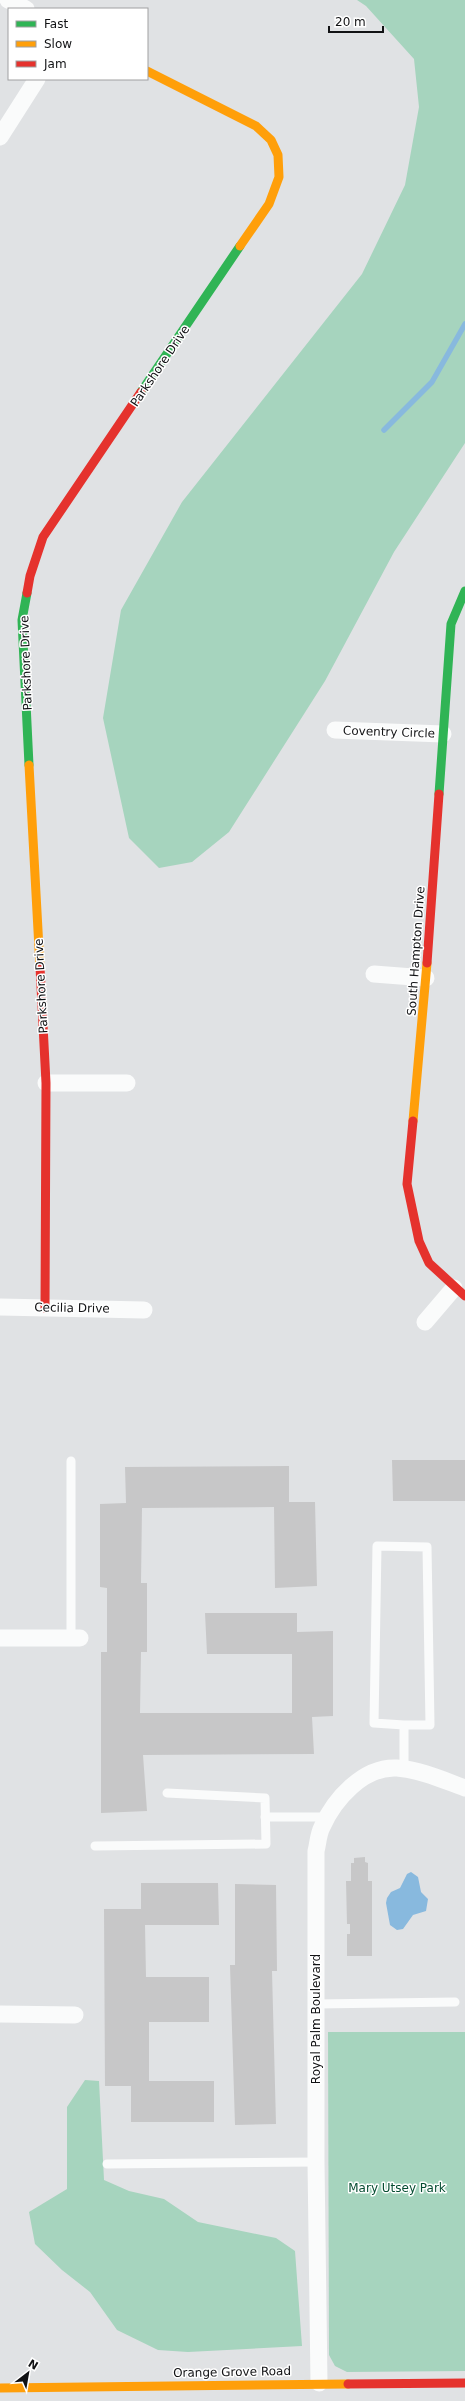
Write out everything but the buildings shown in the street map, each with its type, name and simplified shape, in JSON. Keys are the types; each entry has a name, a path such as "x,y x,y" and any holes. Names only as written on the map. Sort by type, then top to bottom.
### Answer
{"street":[{"path":"8,0 24,8"},
{"name":"Parkshore Drive","path":"45,1308 46,1083 22,620 30,576 43,537 269,204 279,178 278,155 271,140 256,126 148,71"},
{"path":"0,137 36,80"},
{"name":"South Hampton Drive","path":"460,1292 429,1263 419,1241 407,1184 426,978 451,624 465,592"},
{"name":"Coventry Circle","path":"335,730 443,734"},
{"path":"374,974 426,978"},
{"path":"46,1083 127,1083"},
{"path":"425,1322 460,1292"},
{"name":"Cecilia Drive","path":"0,1308 144,1310"},
{"path":"0,1638 76,1638"},
{"name":"Royal Palm Boulevard","path":"319,2383 316,2162 316,1851 321,1829 334,1805 358,1782 376,1771 395,1768 415,1770 465,1788"},
{"path":"0,2014 75,2015"},
{"name":"Orange Grove Road","path":"0,2388 319,2383 465,2383"}],"lane":[{"path":"71,1461 76,1638"},
{"path":"377,1546 427,1548 430,1725 404,1725 374,1723 377,1546"},
{"path":"404,1725 404,1769"},
{"path":"95,1846 266,1844 265,1798 167,1793"},
{"path":"265,1817 327,1817"},
{"path":"317,2004 455,2002"},
{"path":"107,2164 316,2162"}],"green space":[{"path":"357,0 465,0 465,443 394,552 325,681 229,832 192,862 159,868 129,838 103,718 121,610 182,502 362,274 405,185 419,107 414,59 366,6"},
{"name":"Mary Utsey Park","path":"328,2032 465,2032 465,2371 347,2372 335,2366 329,2355"},
{"path":"85,2080 99,2081 104,2180 129,2191 164,2199 198,2222 276,2238 295,2251 302,2346 188,2352 158,2350 117,2330 90,2292 62,2270 35,2244 29,2212 67,2189 67,2107"}],"water":[{"path":"411,1872 418,1877 421,1892 428,1899 426,1911 413,1915 403,1929 397,1930 390,1925 386,1903 387,1898 391,1892 400,1888 407,1874"}],"waterway":[{"path":"384,430 432,382 465,324"}],"traffic: fast":[{"path":"141,392 240,246"},
{"path":"439,794 451,624 465,591"},
{"path":"27,593 22,620 29,765"}],"traffic: slow":[{"path":"148,72 256,126 271,140 278,155 279,177 269,204 240,246"},
{"path":"29,765 40,967"},
{"path":"413,1121 427,963"},
{"path":"0,2388 348,2384"}],"traffic: jam":[{"path":"27,593 30,576 43,537 141,392"},
{"path":"427,963 439,794"},
{"path":"40,967 46,1083 45,1308"},
{"path":"413,1121 407,1184 419,1241 429,1263 465,1296"},
{"path":"348,2384 465,2383"}]}
